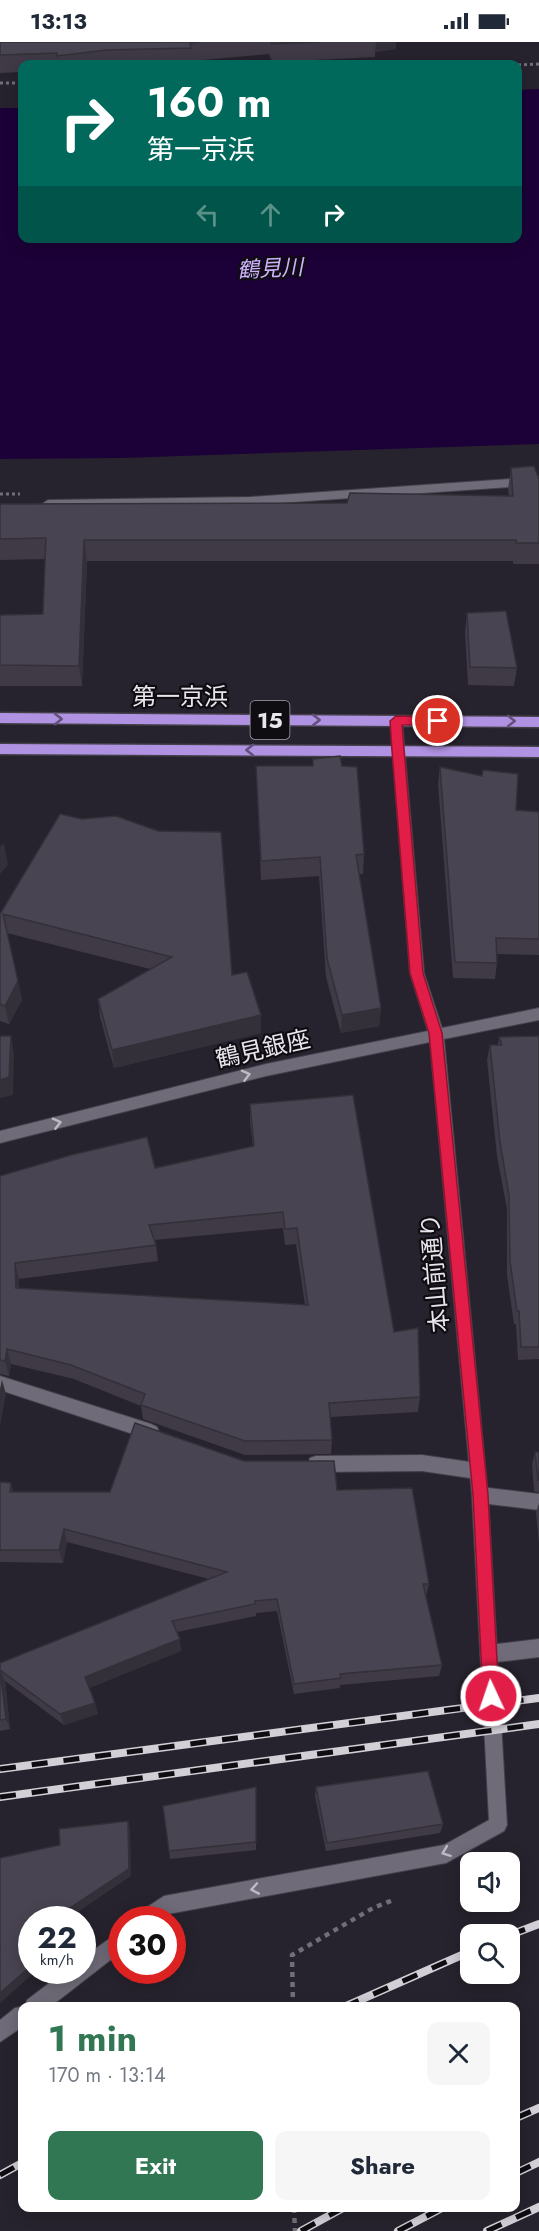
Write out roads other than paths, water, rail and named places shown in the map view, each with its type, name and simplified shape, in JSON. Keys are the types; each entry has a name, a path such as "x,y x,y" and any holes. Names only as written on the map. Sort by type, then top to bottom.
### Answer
{"highway":[{"name":"第一京浜","path":"0,718 539,722"},
{"name":"15","path":"0,749 539,752"}],"street":[{"path":"34,504 250,501 539,481"},
{"name":"本山前通り","path":"163,1906 446,1854 498,1825 480,1495 436,1033 417,973 396,721"},
{"name":"鶴見銀座","path":"0,1137 266,1070 436,1033 539,1014"},
{"path":"0,1383 162,1435"},
{"path":"304,1464 422,1463 477,1471"},
{"path":"480,1495 539,1502"},
{"path":"489,1654 539,1648"},
{"path":"96,1959 108,1950"},
{"path":"40,2002 64,1984"},
{"path":"0,2032 18,2018"}],"water":[{"name":"鶴見川","path":"539,89 539,444 122,458 0,459 0,108 18,108 18,243 522,243 522,90"}],"railway":[{"path":"0,1769 539,1698"},
{"path":"0,1797 539,1724"},
{"path":"520,1931 539,1924"},
{"path":"355,2002 460,1956"},
{"path":"520,2116 539,2108"},
{"path":"520,2171 539,2162"},
{"path":"0,2175 18,2165"},
{"path":"487,2231 539,2207"},
{"path":"301,2231 336,2212"},
{"path":"398,2231 434,2212"}]}
